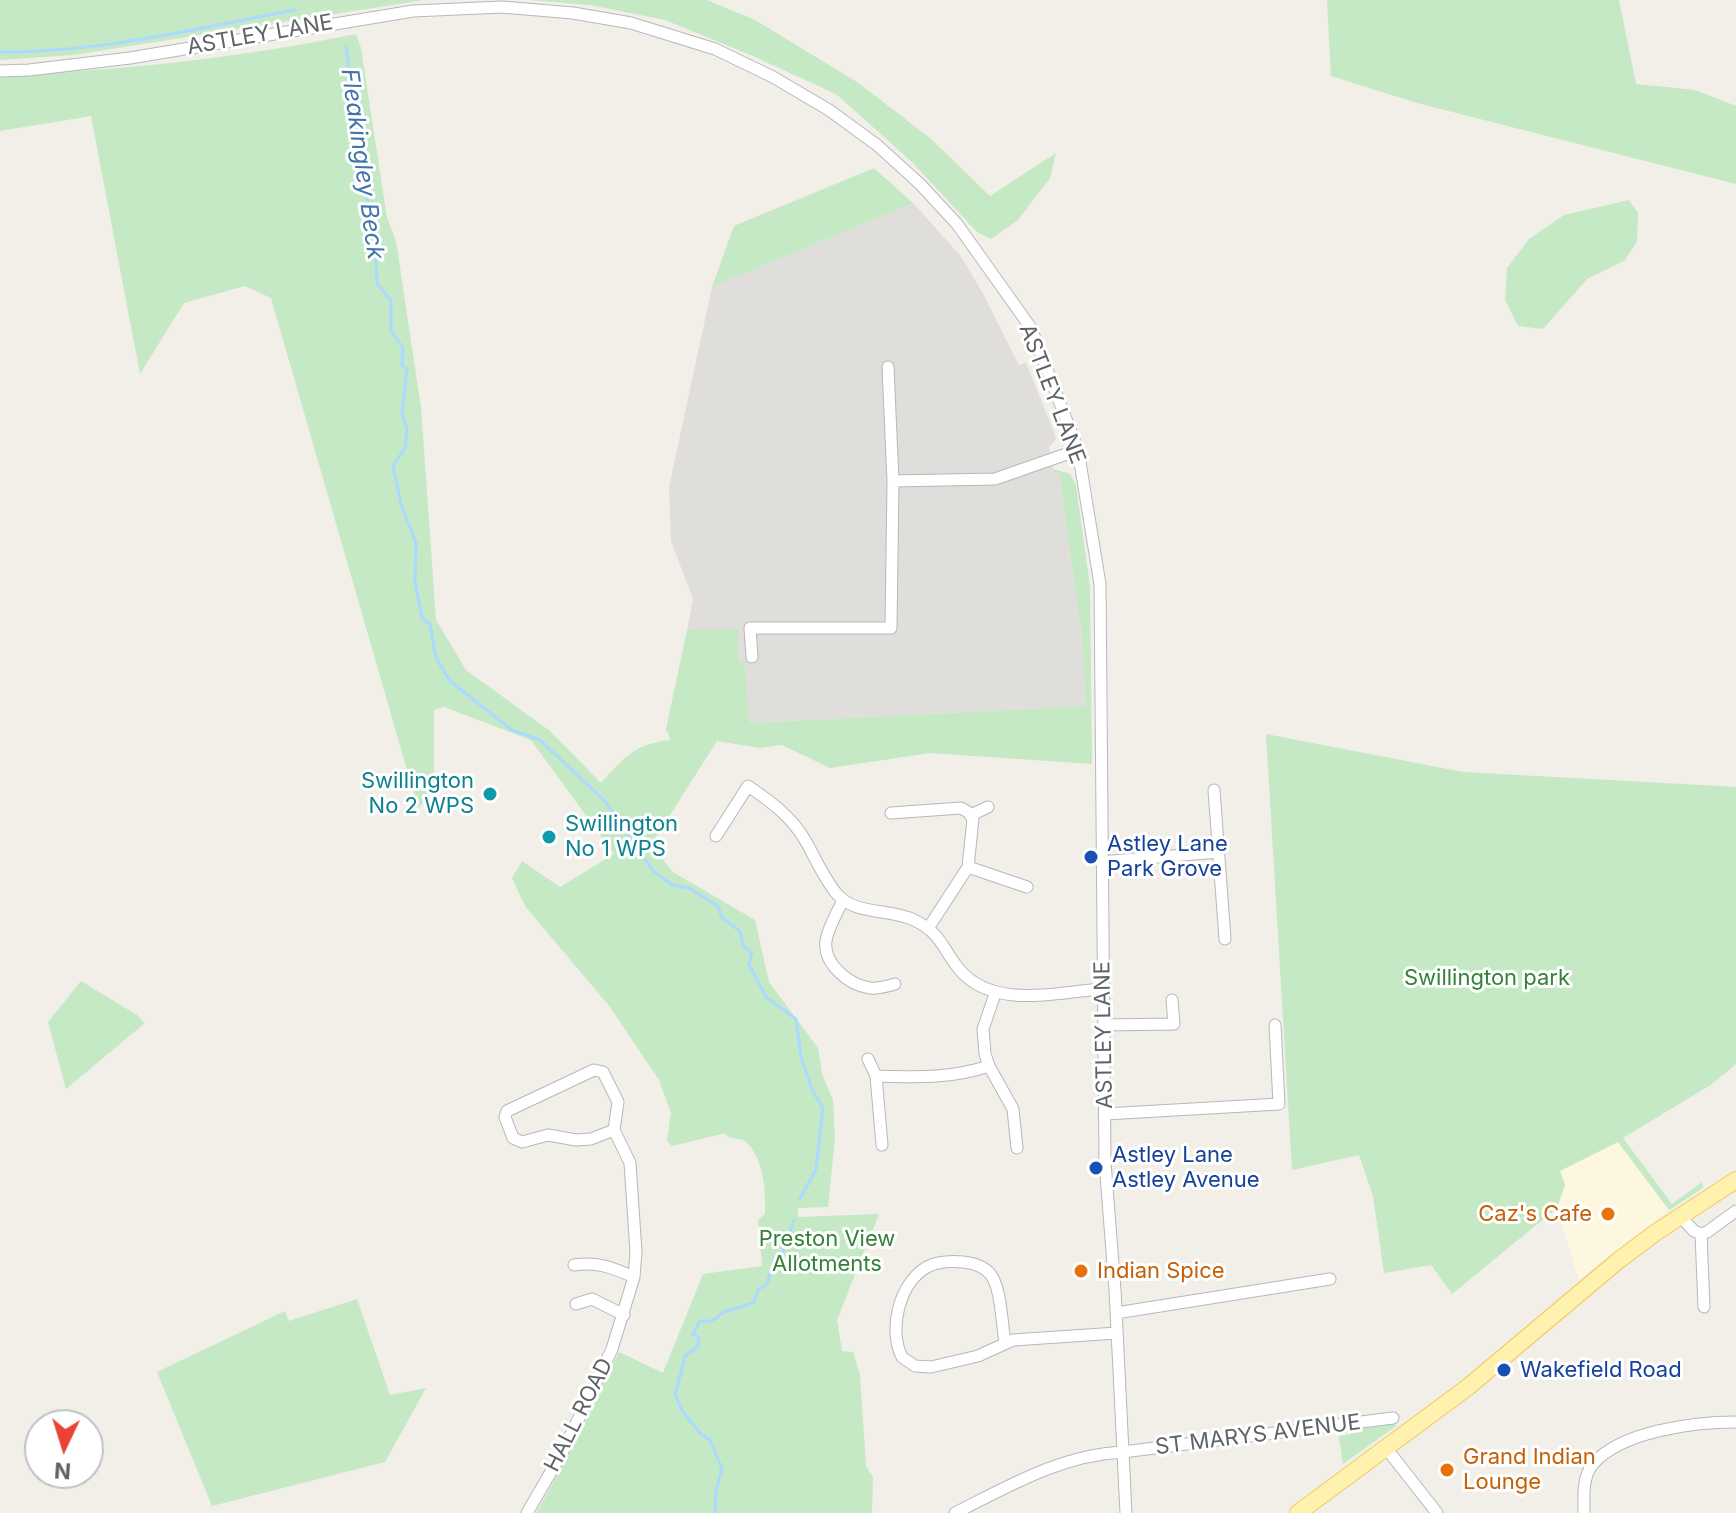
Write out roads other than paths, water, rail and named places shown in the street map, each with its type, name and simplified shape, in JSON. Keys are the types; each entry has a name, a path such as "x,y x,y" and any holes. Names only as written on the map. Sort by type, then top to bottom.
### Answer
{"main road":[{"path":"1298,1513 1386,1448 1414,1420 1468,1387 1619,1260 1736,1180"}],"street":[{"name":"ASTLEY LANE","path":"0,71 130,58 345,21 461,7 573,13 631,23 715,49 773,77 829,110 877,145 920,184 957,224 1031,328 1078,450 1100,584 1105,1162 1126,1513"},
{"path":"752,657 750,628 891,628 893,481 888,367"},
{"path":"893,481 995,479 1078,450"},
{"path":"716,836 750,783 786,816 803,837 831,886 843,900 859,908 909,918 929,927 958,968 972,982 995,994 1103,989"},
{"path":"1214,790 1225,939"},
{"path":"971,815 988,807"},
{"path":"891,813 957,808 971,815 973,823 968,867 929,927"},
{"path":"1101,862 1218,852"},
{"path":"968,867 1027,887"},
{"path":"843,900 826,942 829,961 835,969 862,986 876,988 895,984"},
{"path":"995,994 983,1029 989,1066 1013,1109 1017,1148"},
{"path":"1103,1025 1174,1024 1172,1000"},
{"path":"1105,1114 1279,1104 1275,1025"},
{"path":"868,1059 876,1076 882,1145"},
{"path":"876,1076 936,1078 965,1074 989,1066"},
{"path":"597,1070 605,1074 618,1102 614,1130 591,1139 548,1135 522,1142 513,1138 505,1117 507,1111 597,1070"},
{"name":"HALL ROAD","path":"527,1513 591,1395 624,1315 634,1277 636,1252 630,1163 614,1130"},
{"path":"1681,1217 1701,1234 1736,1211"},
{"path":"1701,1234 1704,1307"},
{"path":"1005,1342 994,1280 977,1264 954,1261 928,1266 914,1279 905,1294 897,1319 896,1343 902,1357 915,1366 931,1367 978,1356 1005,1342 1117,1333"},
{"path":"574,1265 605,1265 634,1277"},
{"path":"1116,1313 1330,1279"},
{"path":"576,1304 592,1299 624,1315"},
{"name":"ST MARYS AVENUE","path":"955,1513 1042,1471 1096,1453 1393,1418"},
{"path":"1584,1513 1587,1474 1593,1464 1615,1448 1671,1428 1736,1422"},
{"path":"1386,1448 1437,1513"}],"waterway":[{"path":"0,52 111,44 295,10"},
{"name":"Fleakingley Beck","path":"346,47 365,192 375,228 377,284 391,300 391,331 403,348 402,366 407,369 402,414 407,429 405,448 393,466 401,504 416,543 415,582 422,618 430,624 436,658 450,681 512,730 540,740 604,800 653,871 672,885 689,888 718,906 722,918 740,931 743,945 752,953 749,965 767,998 796,1019 801,1057 812,1090 823,1108 816,1169 800,1199"},
{"path":"715,1513 716,1491 722,1469 710,1440 683,1412 675,1395 685,1356 698,1346 699,1338 693,1334 700,1321 712,1321 724,1312 753,1303 759,1289 767,1284 775,1258 783,1251 794,1220"}],"place":[{"name":"Swillington No 2 WPS","path":"490,794"},
{"name":"Swillington No 1 WPS","path":"549,837"},
{"name":"Astley Lane Park Grove","path":"1091,857"},
{"name":"Astley Lane Astley Avenue","path":"1096,1168"},
{"name":"Caz's Cafe","path":"1608,1214"},
{"name":"Indian Spice","path":"1081,1271"},
{"name":"Wakefield Road","path":"1504,1370"},
{"name":"Grand Indian Lounge","path":"1447,1470"}],"park label":[{"name":"Swillington park","path":"1487,978"},
{"name":"Preston View Allotments","path":"827,1252"}]}
